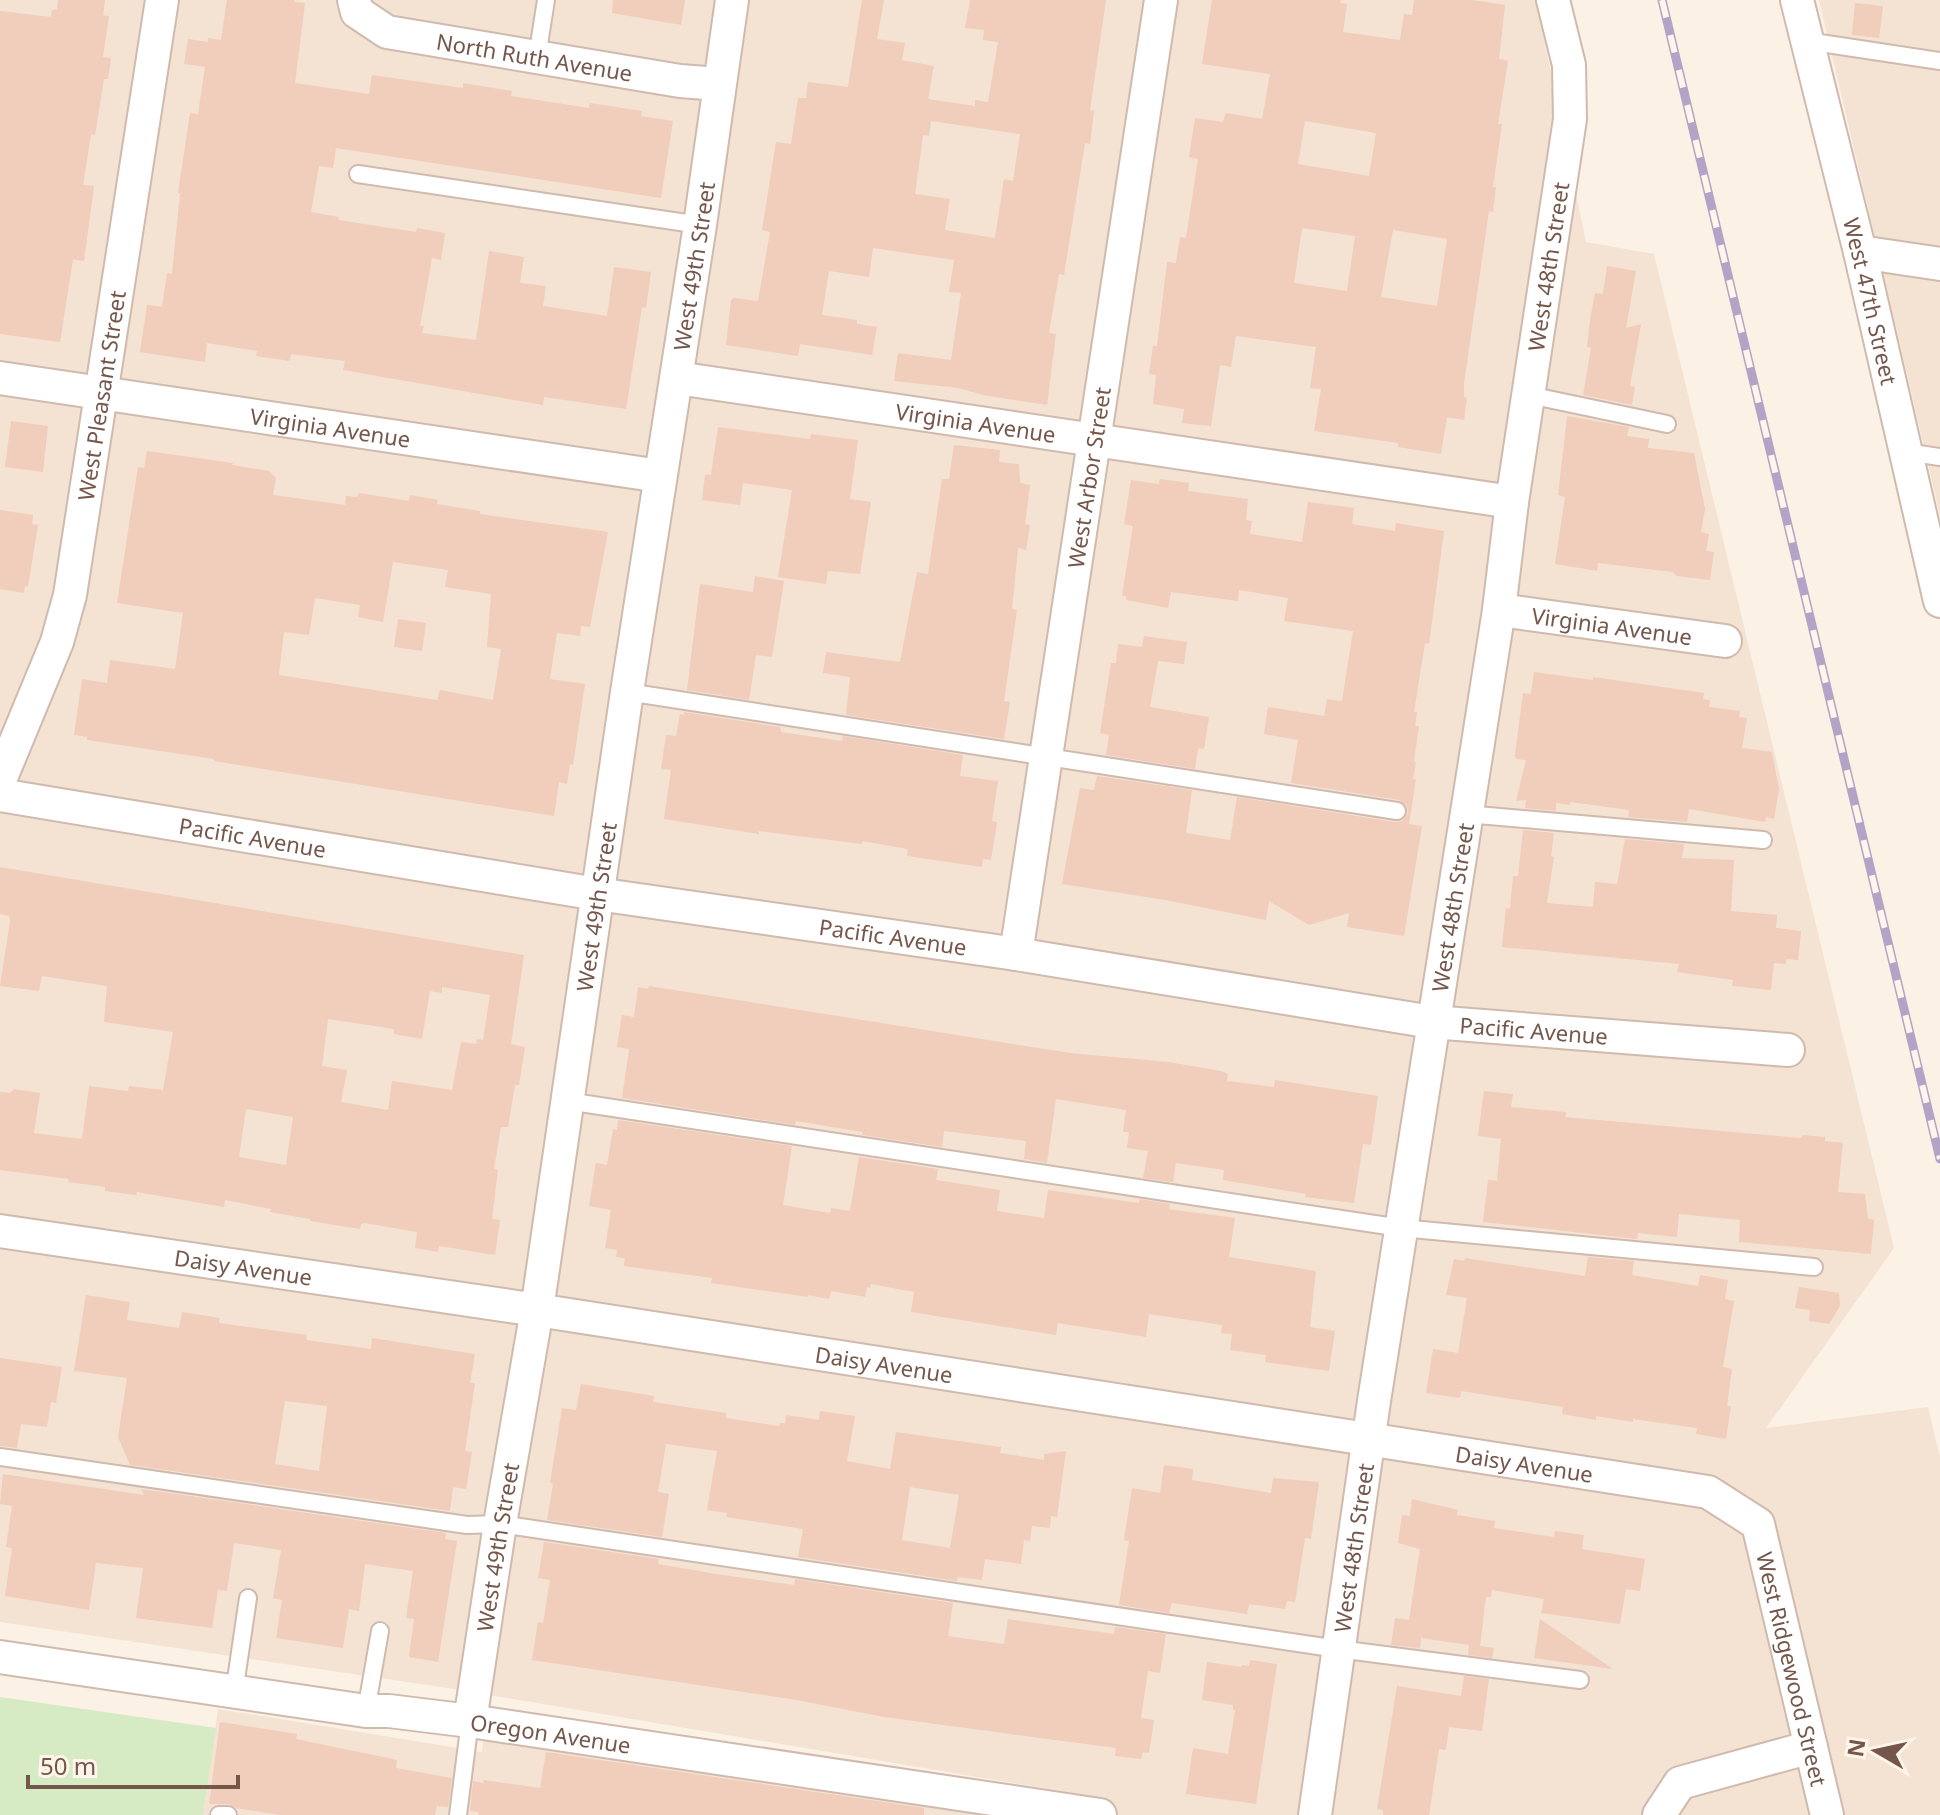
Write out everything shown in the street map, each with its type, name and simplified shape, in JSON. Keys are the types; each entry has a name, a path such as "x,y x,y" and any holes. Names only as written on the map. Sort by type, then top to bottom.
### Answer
{"street":[{"name":"West Pleasant Street","path":"0,780 57,642 70,595 162,0"},
{"name":"West 49th Street","path":"470,1721 537,1310 732,0"},
{"name":"West Arbor Street","path":"1016,954 1161,0"},
{"name":"West 48th Street","path":"1315,1815 1368,1439 1499,610 1512,502 1570,119 1569,65 1553,0"},
{"name":"West 47th Street","path":"1797,0 1860,252 1940,601"},
{"name":"North Ruth Avenue","path":"356,6 387,32 680,81 719,84"},
{"path":"1860,252 1940,264"},
{"name":"Virginia Avenue","path":"0,378 660,476"},
{"name":"Virginia Avenue","path":"677,378 1512,502"},
{"name":"Virginia Avenue","path":"1499,610 1725,641"},
{"name":"Pacific Avenue","path":"0,795 597,894 1016,954 1432,1022 1788,1050"},
{"name":"Daisy Avenue","path":"0,1231 537,1310 1708,1492 1758,1524"},
{"name":"West Ridgewood Street","path":"1758,1524 1827,1815"},
{"name":"Oregon Avenue","path":"0,1657 366,1711 470,1721 1100,1815"},
{"path":"1659,1815 1680,1783 1811,1747"}],"lane":[{"path":"537,57 546,0"},
{"path":"1807,41 1940,61"},
{"path":"358,174 700,225"},
{"path":"1529,395 1667,424"},
{"path":"1906,452 1940,457"},
{"path":"627,692 1397,811"},
{"path":"1466,814 1763,840"},
{"path":"567,1101 1401,1228 1814,1267"},
{"path":"0,1457 467,1525 500,1524 1338,1649 1580,1680"},
{"path":"234,1693 248,1598"},
{"path":"366,1711 380,1631"},
{"name":"West 49th Street","path":"458,1815 470,1721"}],"shaded area":[{"path":"0,0 1536,0 1586,242 1654,254 1894,1248 1766,1428 1928,1407 1940,1458 1940,1815 1101,1815 1102,1798 448,1688 0,1622"},
{"path":"1819,0 1940,0 1940,515"},
{"path":"218,1709 482,1752 484,1732 1046,1815 203,1815"}],"green space":[{"path":"0,1697 216,1728 203,1815 0,1815"}],"building":[{"path":"58,0 105,0 103,15 109,16 103,57 111,58 108,79 104,79 95,135 91,134 83,185 94,186 84,261 73,259 60,342 0,334 0,11 51,17 52,10 57,9"},
{"path":"227,0 295,0 305,3 295,83 369,94 372,75 463,88 463,83 512,91 511,96 589,108 590,103 642,111 641,116 673,121 661,198 336,148 333,168 319,166 311,212 339,217 338,220 416,232 417,228 445,233 441,260 432,258 420,326 424,326 422,333 476,340 489,251 524,257 520,283 546,286 543,306 607,316 614,267 651,272 646,308 642,307 626,409 544,397 543,405 343,370 345,361 291,354 290,361 256,356 257,351 207,343 205,362 140,352 147,305 162,307 167,273 172,274 178,193 190,113 198,114 205,67 184,64 188,39 221,40"},
{"path":"613,0 685,0 681,25 612,13"},
{"path":"862,0 884,0 877,39 905,43 902,60 934,66 928,99 975,106 975,100 988,102 998,42 983,40 984,30 965,28 970,0 1106,0 1090,110 1094,111 1090,144 1085,143 1064,275 1059,274 1049,333 1056,334 1047,405 958,388 894,381 898,353 951,360 961,293 949,292 954,260 873,248 869,277 829,271 822,315 857,320 857,324 877,327 872,355 800,344 798,356 726,345 731,300 758,301 770,232 762,230 776,142 791,144 798,98 806,98 808,82 848,87","holes":["931,121 1020,134 1013,181 1004,179 995,238 945,230 950,199 915,194 923,135 929,136"]},
{"path":"1212,0 1341,0 1340,3 1347,4 1343,32 1400,40 1404,14 1412,15 1414,0 1472,0 1505,5 1499,59 1508,61 1498,124 1502,124 1493,187 1496,187 1493,212 1489,211 1464,383 1464,397 1467,398 1464,420 1447,417 1441,454 1398,447 1398,443 1314,431 1321,389 1310,388 1316,347 1236,336 1231,367 1220,365 1211,426 1182,423 1184,409 1153,404 1156,375 1149,374 1153,346 1157,346 1167,262 1176,263 1180,237 1186,238 1198,159 1189,157 1195,118 1223,122 1226,113 1262,119 1270,74 1202,64","holes":["1305,121 1376,133 1369,176 1298,164","1302,228 1355,236 1347,291 1294,283","1393,230 1447,239 1437,306 1381,297"]},
{"path":"1855,3 1883,6 1879,38 1852,35"},
{"path":"1607,266 1636,271 1626,328 1641,324 1630,386 1635,387 1632,405 1583,395 1591,348 1587,347 1595,293 1603,294"},
{"path":"1567,416 1629,427 1627,436 1649,439 1648,448 1694,453 1705,509 1701,532 1709,534 1706,551 1714,552 1710,580 1598,563 1597,571 1555,564 1565,497 1558,495"},
{"path":"11,421 48,426 43,472 5,467"},
{"path":"718,427 810,439 811,434 858,440 850,499 871,502 860,574 828,571 826,584 778,577 792,490 743,483 740,505 702,500 705,475 711,475"},
{"path":"954,445 1000,450 999,462 1019,464 1020,483 1030,485 1025,524 1030,525 1026,550 1018,548 1012,609 1017,610 1004,701 1010,702 1004,739 846,715 850,677 823,673 826,652 900,662 917,572 928,574 942,479 949,479"},
{"path":"147,451 269,471 276,478 273,495 345,505 346,496 357,497 359,493 409,501 410,495 438,500 437,504 480,511 480,514 608,532 590,627 581,626 580,636 557,633 550,679 585,684 573,765 570,764 567,784 559,782 554,816 87,740 87,737 74,735 82,679 107,683 110,660 175,669 183,613 117,603 138,467 144,468","holes":["393,562 448,570 445,587 491,594 487,647 501,649 493,700 440,690 437,700 279,675 284,632 309,635 315,598 360,605 358,617 383,622"]},
{"path":"1160,479 1189,483 1188,491 1248,499 1246,520 1252,521 1250,534 1302,542 1308,502 1354,508 1352,524 1395,531 1396,523 1444,531 1429,644 1425,643 1414,712 1417,712 1415,726 1419,726 1409,824 1422,826 1404,936 1347,927 1349,913 1309,925 1269,901 1266,920 1062,884 1080,788 1094,790 1097,776 1192,790 1186,833 1230,840 1237,797 1395,822 1402,821 1408,813 1407,806 1399,800 1291,783 1298,740 1264,734 1268,707 1324,716 1327,699 1342,701 1353,631 1284,621 1288,598 1239,590 1238,601 1171,592 1168,608 1126,600 1126,596 1122,596 1133,526 1124,524 1131,480 1159,484"},
{"path":"0,510 33,515 32,524 38,525 28,587 25,586 24,593 0,589"},
{"path":"755,576 784,581 772,657 756,655 749,700 687,690 700,584 753,592"},
{"path":"398,619 426,623 422,651 394,647"},
{"path":"1144,636 1187,642 1184,664 1158,661 1150,707 1209,717 1204,749 1198,748 1195,769 1106,755 1109,735 1100,733 1111,663 1116,663 1118,644 1142,647"},
{"path":"1534,672 1704,693 1703,699 1710,700 1709,707 1740,711 1739,717 1747,718 1742,748 1772,752 1779,789 1774,819 1766,817 1765,822 1689,809 1687,822 1628,817 1629,810 1570,802 1570,805 1556,803 1556,811 1525,808 1526,800 1516,801 1526,760 1516,759 1515,755 1523,693 1531,694"},
{"path":"684,712 780,727 781,732 842,741 843,736 963,755 960,776 998,781 992,821 997,822 991,860 983,859 982,867 907,856 908,849 862,841 862,844 759,831 759,834 664,819 671,770 661,769 666,735 676,736 680,714 684,715"},
{"path":"1523,830 1554,833 1547,903 1593,907 1595,882 1617,884 1625,839 1684,844 1682,858 1734,860 1731,911 1777,915 1776,928 1801,931 1798,960 1786,959 1786,964 1774,963 1771,990 1732,986 1733,980 1677,972 1679,964 1502,947 1513,876 1518,876"},
{"path":"0,867 524,955 511,1044 525,1047 508,1127 501,1127 494,1169 498,1170 492,1219 500,1220 495,1255 439,1246 438,1252 415,1248 417,1232 364,1223 360,1229 310,1221 225,1200 224,1207 137,1192 136,1195 105,1191 105,1187 68,1182 69,1179 0,1170 0,1092 10,1093 14,1089 40,1093 34,1133 82,1139 89,1086 128,1091 129,1086 163,1090 173,1032 104,1022 107,986 42,976 39,991 0,986 10,921 9,916 0,914","holes":["442,987 490,995 483,1040 477,1039 476,1044 461,1042 452,1090 392,1081 388,1110 341,1102 347,1070 322,1066 328,1019 394,1029 394,1034 422,1039 430,991 442,993","246,1109 293,1117 286,1165 239,1157"]},
{"path":"649,986 1070,1053 1168,1062 1221,1071 1228,1074 1227,1081 1274,1087 1275,1080 1378,1096 1371,1145 1363,1144 1354,1203 1305,1197 1306,1194 1223,1180 1224,1170 1176,1163 1173,1182 1143,1178 1148,1151 1127,1148 1129,1132 1123,1132 1126,1110 1056,1099 1047,1163 1024,1159 1026,1141 944,1131 942,1147 796,1121 795,1125 622,1098 629,1049 617,1047 622,1015 634,1017 638,987 648,989"},
{"path":"1484,1091 1513,1094 1511,1107 1566,1112 1565,1117 1801,1138 1803,1135 1825,1137 1825,1141 1843,1143 1838,1192 1865,1194 1868,1219 1874,1220 1871,1254 1739,1242 1740,1220 1679,1214 1677,1237 1638,1233 1637,1239 1483,1222 1488,1180 1497,1181 1501,1139 1478,1136"},
{"path":"618,1120 792,1146 783,1205 830,1213 831,1208 850,1211 859,1157 938,1169 936,1180 1000,1190 997,1211 1044,1218 1048,1190 1139,1203 1140,1199 1170,1204 1169,1209 1235,1218 1229,1257 1316,1271 1310,1327 1335,1331 1329,1371 1265,1362 1266,1355 1230,1350 1232,1334 1221,1333 1222,1325 1149,1314 1146,1337 1058,1323 1056,1335 911,1312 914,1292 871,1284 865,1297 831,1291 829,1299 711,1283 712,1278 624,1266 625,1258 616,1257 617,1250 605,1248 611,1210 589,1206 596,1163 607,1165 613,1129 617,1130"},
{"path":"1588,1257 1634,1261 1632,1275 1698,1286 1700,1275 1728,1280 1725,1299 1734,1301 1723,1367 1732,1369 1726,1439 1696,1434 1697,1428 1596,1416 1596,1420 1562,1414 1563,1407 1461,1391 1460,1398 1426,1393 1433,1349 1458,1353 1467,1298 1446,1295 1454,1259 1464,1261 1465,1258 1585,1276"},
{"path":"1799,1287 1839,1293 1840,1306 1829,1324 1809,1321 1810,1310 1795,1308"},
{"path":"86,1295 130,1302 127,1320 179,1328 182,1312 220,1318 219,1323 307,1335 306,1340 371,1349 372,1338 475,1354 470,1383 475,1383 465,1451 472,1452 466,1489 453,1487 450,1511 130,1465 118,1437 127,1378 74,1371","holes":["285,1401 327,1406 319,1471 275,1464"]},
{"path":"0,1358 62,1367 56,1403 51,1402 47,1427 21,1424 17,1448 0,1446"},
{"path":"581,1384 654,1396 653,1402 726,1413 726,1418 779,1426 785,1423 786,1415 819,1420 820,1411 855,1416 847,1461 890,1469 896,1432 1001,1447 1000,1453 1044,1460 1044,1454 1066,1451 1057,1517 1051,1516 1050,1528 1032,1526 1030,1541 1024,1540 1021,1564 985,1559 982,1580 958,1577 957,1581 798,1557 803,1529 726,1517 727,1513 707,1510 717,1451 666,1444 658,1492 669,1494 662,1537 547,1520 562,1408 576,1410","holes":["910,1487 959,1495 950,1548 902,1540"]},
{"path":"1164,1465 1193,1469 1192,1480 1271,1493 1273,1478 1319,1482 1311,1539 1305,1538 1295,1602 1287,1601 1285,1609 1249,1604 1247,1614 1172,1603 1169,1613 1119,1605 1129,1541 1124,1540 1132,1488 1160,1493"},
{"path":"3,1474 144,1495 141,1489 446,1533 445,1539 457,1541 438,1662 409,1657 414,1619 406,1618 413,1571 365,1564 359,1611 349,1609 343,1648 276,1638 282,1600 273,1598 281,1550 234,1543 227,1591 218,1590 212,1628 136,1618 143,1568 96,1563 89,1610 5,1596 12,1548 6,1547 12,1506 0,1504"},
{"path":"1412,1499 1458,1510 1457,1515 1495,1521 1494,1528 1554,1537 1555,1531 1584,1535 1582,1549 1645,1559 1640,1591 1626,1589 1620,1624 1541,1613 1544,1599 1492,1590 1491,1597 1486,1597 1480,1646 1494,1648 1492,1658 1468,1655 1469,1645 1421,1638 1420,1648 1391,1645 1395,1618 1409,1620 1420,1549 1398,1543 1402,1515 1410,1516"},
{"path":"544,1542 659,1559 658,1564 716,1574 794,1585 795,1579 953,1603 948,1636 1004,1644 1008,1619 1114,1634 1115,1627 1166,1634 1160,1673 1148,1671 1141,1718 1154,1720 1149,1753 1143,1752 1141,1759 1115,1756 1116,1748 884,1717 797,1700 532,1660 538,1622 543,1623 550,1580 538,1578"},
{"path":"1540,1619 1613,1669 1534,1658"},
{"path":"1250,1660 1277,1664 1256,1804 1186,1794 1193,1748 1228,1754 1235,1710 1233,1705 1202,1700 1207,1662 1241,1667 1249,1666"},
{"path":"1464,1676 1489,1679 1482,1731 1449,1727 1446,1750 1439,1749 1429,1815 1383,1815 1383,1810 1377,1809 1397,1686 1461,1696"},
{"path":"220,1722 297,1734 296,1739 397,1760 396,1768 452,1778 448,1807 437,1806 435,1815 280,1815 236,1808 229,1804 209,1804"},
{"path":"546,1752 924,1808 924,1815 478,1815 479,1812 470,1811 473,1781 540,1788"}],"railway":[{"path":"1662,0 1940,1159"}]}
